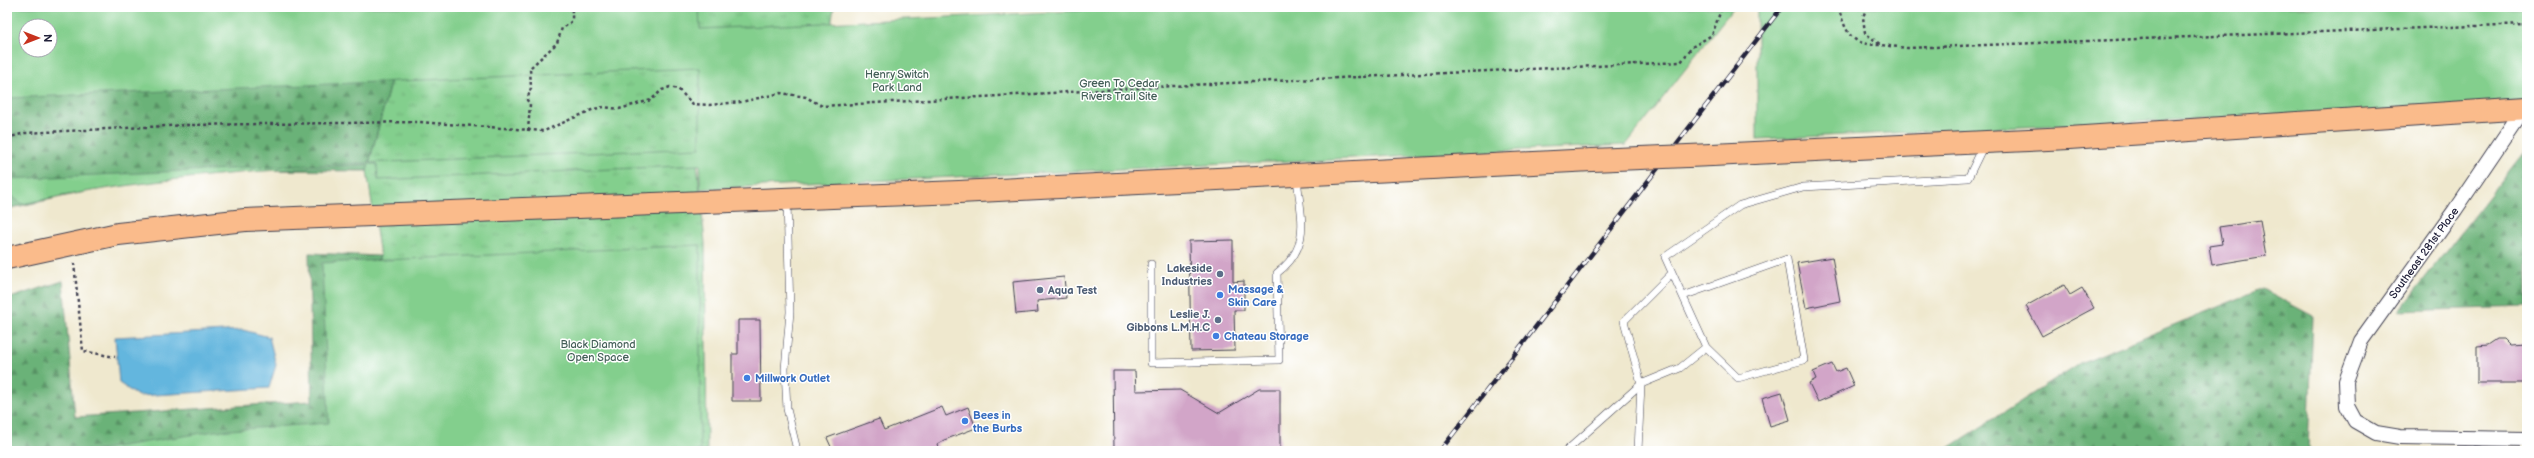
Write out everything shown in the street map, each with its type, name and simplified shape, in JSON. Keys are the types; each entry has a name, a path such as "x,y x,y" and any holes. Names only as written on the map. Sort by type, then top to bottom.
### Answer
{"main road":[{"path":"7,258 118,234 245,220 787,199 1986,142 2525,108"}],"street":[{"name":"Southeast 281st Place","path":"2525,108 2455,210 2361,341 2346,381 2347,406 2355,421 2376,433 2400,437 2527,439"}],"lane":[{"path":"1683,296 1787,259 1804,360 1738,378 1706,347 1665,257 1740,205 1803,187 1968,178 1986,142"},
{"path":"1151,264 1151,363 1279,360 1277,273 1291,262 1302,240 1297,174"},
{"path":"787,199 790,312 785,369 787,409 796,446"},
{"path":"1638,451 1641,384 1624,321 1672,273"},
{"path":"1566,451 1641,384 1680,368 1706,347"}],"path":[{"path":"528,131 530,104 528,100 531,88 530,68 557,43 562,28 570,24 574,17 572,7"},
{"path":"7,138 25,133 187,125 419,122 544,131 594,109 619,109 643,102 670,87 678,89 693,104 709,105 741,102 781,93 806,97 822,106 1209,84 1681,62 1692,47 1712,35 1722,7"},
{"path":"1838,7 1850,35 1862,45 1881,45 1907,48 2527,24"},
{"path":"1867,7 1863,17 1865,32 1881,45"},
{"path":"72,243 83,351 115,357"}],"green space":[{"path":"7,7 410,7 367,171 251,170 102,188 7,209"},
{"name":"Green To Cedar Rivers Trail Site","path":"7,7 699,7 700,29 1156,7 1734,7 1626,145 700,189 700,165 378,180 377,164 288,169 199,177 110,188 22,204 7,192 7,179 700,148 700,68 7,98"},
{"path":"410,7 834,7 811,158 697,161 705,243 707,451 327,451 341,363 380,256 367,171"},
{"path":"1757,7 2527,7 2527,104 1757,139"},
{"path":"2527,148 2527,307 2399,311"},
{"name":"Black Diamond Open Space","path":"700,245 700,451 91,451 215,431 329,423 322,263"},
{"path":"309,253 380,256 341,363 326,451 7,451 7,299 63,281 75,417 312,401"},
{"path":"2262,289 2313,316 2308,451 1944,451 2080,363"}],"water":[{"path":"243,330 269,337 276,365 269,388 138,396 119,383 115,337"}],"building":[{"path":"2260,221 2266,256 2212,265 2209,246 2222,244 2219,227"},
{"path":"1233,240 1233,282 1244,281 1244,310 1234,310 1235,350 1191,351 1189,241"},
{"path":"1832,257 1840,301 1806,308 1797,263"},
{"name":"Aqua Test","path":"1064,277 1066,298 1037,301 1038,312 1016,314 1013,282"},
{"path":"2064,285 2070,295 2082,288 2094,308 2042,336 2026,306"},
{"name":"Millwork Outlet","path":"738,320 760,320 761,401 732,401 732,354 738,354"},
{"path":"2497,339 2503,339 2509,345 2527,344 2527,383 2477,383 2477,346 2488,345"},
{"path":"1832,364 1836,372 1846,368 1854,386 1818,402 1809,383 1816,379 1813,372"},
{"path":"1113,371 1135,371 1136,391 1180,390 1219,413 1259,389 1280,389 1280,451 1114,451"},
{"path":"1782,392 1790,420 1770,426 1762,398"},
{"path":"942,407 946,416 968,407 976,428 944,440 937,444 938,447 928,451 833,451 827,438 879,419 884,430"}],"railway":[{"path":"1440,451 1782,7"}],"place":[{"name":"Lakeside Industries","path":"1220,274"},
{"name":"Aqua Test","path":"1040,290"},
{"name":"Massage & Skin Care","path":"1220,295"},
{"name":"Leslie J. Gibbons L.M.H.C","path":"1218,320"},
{"name":"Chateau Storage","path":"1216,336"},
{"name":"Millwork Outlet","path":"747,378"},
{"name":"Bees in the Burbs","path":"965,421"}],"park label":[{"name":"Henry Switch Park Land","path":"897,80"}]}
